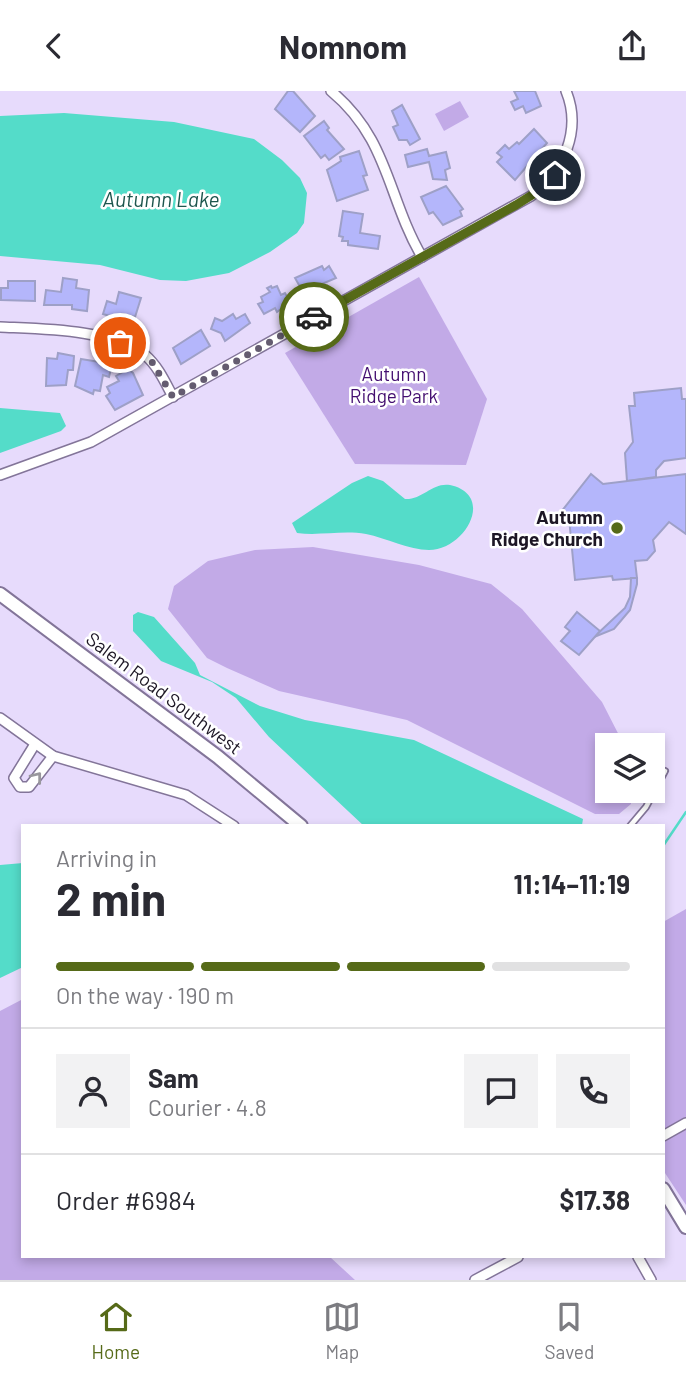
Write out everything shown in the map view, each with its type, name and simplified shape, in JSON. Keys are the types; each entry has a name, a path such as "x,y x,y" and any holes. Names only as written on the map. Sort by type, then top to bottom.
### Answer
{"main road":[{"name":"Salem Road Southwest","path":"0,594 218,757 299,824"},
{"path":"665,1192 686,1227"}],"street":[{"path":"331,91 356,115 374,140 401,216 422,257"},
{"path":"0,475 75,450 516,205 548,182 560,165 570,139 571,109 566,91"},
{"path":"0,327 85,335 131,347 152,362 173,397"},
{"path":"0,718 53,756 186,795 231,824"},
{"path":"35,744 13,778 20,787 29,787 53,756"},
{"path":"665,1135 686,1123"},
{"path":"475,1280 517,1258"},
{"path":"639,1258 651,1280"}],"lane":[{"path":"632,824 648,803"}],"green space":[{"path":"460,101 469,117 444,131 435,114"},
{"name":"Autumn Ridge Park","path":"419,277 487,399 466,465 355,464 285,353"},
{"path":"313,547 419,565 491,584 522,609 602,702 618,733 595,733 595,803 631,804 619,814 595,814 407,720 279,691 207,658 168,609 174,586 208,561 255,550"},
{"path":"686,909 686,1205 665,1173 665,921"},
{"path":"21,1000 21,1258 331,1258 355,1280 0,1280 0,1011"}],"water":[{"name":"Autumn Lake","path":"64,113 174,122 254,139 300,178 307,193 304,223 297,233 270,252 229,273 186,281 160,280 100,265 0,256 0,116"},
{"path":"0,408 60,413 66,426 61,431 0,453"},
{"path":"368,476 383,481 405,499 417,497 444,485 464,491 471,499 473,510 470,521 464,532 454,541 442,548 429,550 366,534 297,533 292,523 352,483"},
{"path":"138,612 154,617 195,663 200,675 260,706 305,720 414,740 583,819 582,824 362,824 269,737 236,698 212,682 161,661 133,631 133,615"},
{"path":"21,863 21,968 0,978 0,865"}],"building":[{"path":"288,91 293,91 315,116 300,132 275,109"},
{"path":"514,91 535,91 541,106 526,113 523,106 515,110 511,102 518,99"},
{"path":"402,105 420,139 410,145 407,140 399,140 393,127 398,125 392,111"},
{"path":"324,121 329,128 327,130 344,149 329,160 325,155 321,158 304,136"},
{"path":"534,129 547,143 515,180 497,162 502,157 497,153 505,145 509,149 517,142 519,144"},
{"path":"427,149 429,156 446,152 450,168 445,170 447,180 433,179 429,162 408,167 405,155"},
{"path":"359,151 367,175 363,176 368,190 337,201 327,170 341,161 340,157"},
{"path":"446,186 463,209 460,211 462,216 443,225 433,212 429,214 421,197"},
{"path":"343,211 363,214 360,233 380,236 378,249 348,245 348,241 342,241 343,237 339,236"},
{"path":"322,266 324,270 329,266 336,278 303,292 295,278"},
{"path":"63,278 77,280 76,288 89,290 87,311 72,309 72,305 44,305 46,290 61,292"},
{"path":"8,281 35,281 35,301 1,300 1,288 8,288"},
{"path":"277,286 281,295 285,293 290,302 277,312 275,308 264,314 258,304 263,302 261,297 270,292 267,288"},
{"path":"119,292 141,298 135,317 122,314 120,319 103,314 107,301 116,304"},
{"path":"233,314 236,319 245,314 250,323 225,341 221,333 211,329 215,318 222,321"},
{"path":"201,330 210,346 181,364 173,348"},
{"path":"58,353 74,356 73,370 68,370 66,385 46,386 47,358 57,359"},
{"path":"81,359 112,364 109,377 103,375 100,391 94,390 93,394 75,386"},
{"path":"128,369 133,373 143,395 115,410 106,396 110,393 107,387 119,381 116,376"},
{"path":"681,388 682,399 686,399 686,458 664,461 656,470 656,477 627,481 625,453 633,442 629,406 635,406 634,393"},
{"name":"Autumn Ridge Church","path":"591,474 603,484 686,474 686,534 669,522 653,540 655,551 647,560 635,561 637,578 613,580 612,576 575,580 569,518 561,512"},
{"path":"631,578 637,578 637,584 630,610 614,629 594,637 625,608 630,597"},
{"path":"577,612 600,631 579,655 561,641 570,631 565,627"}],"waterway":[{"path":"665,843 686,812"}],"way so far":[{"path":"120,343 137,350 152,362 173,397 314,317"}],"place":[{"name":"Autumn Ridge Church","path":"617,528"}],"route":[{"path":"314,317 516,205 540,190 555,175"}]}
